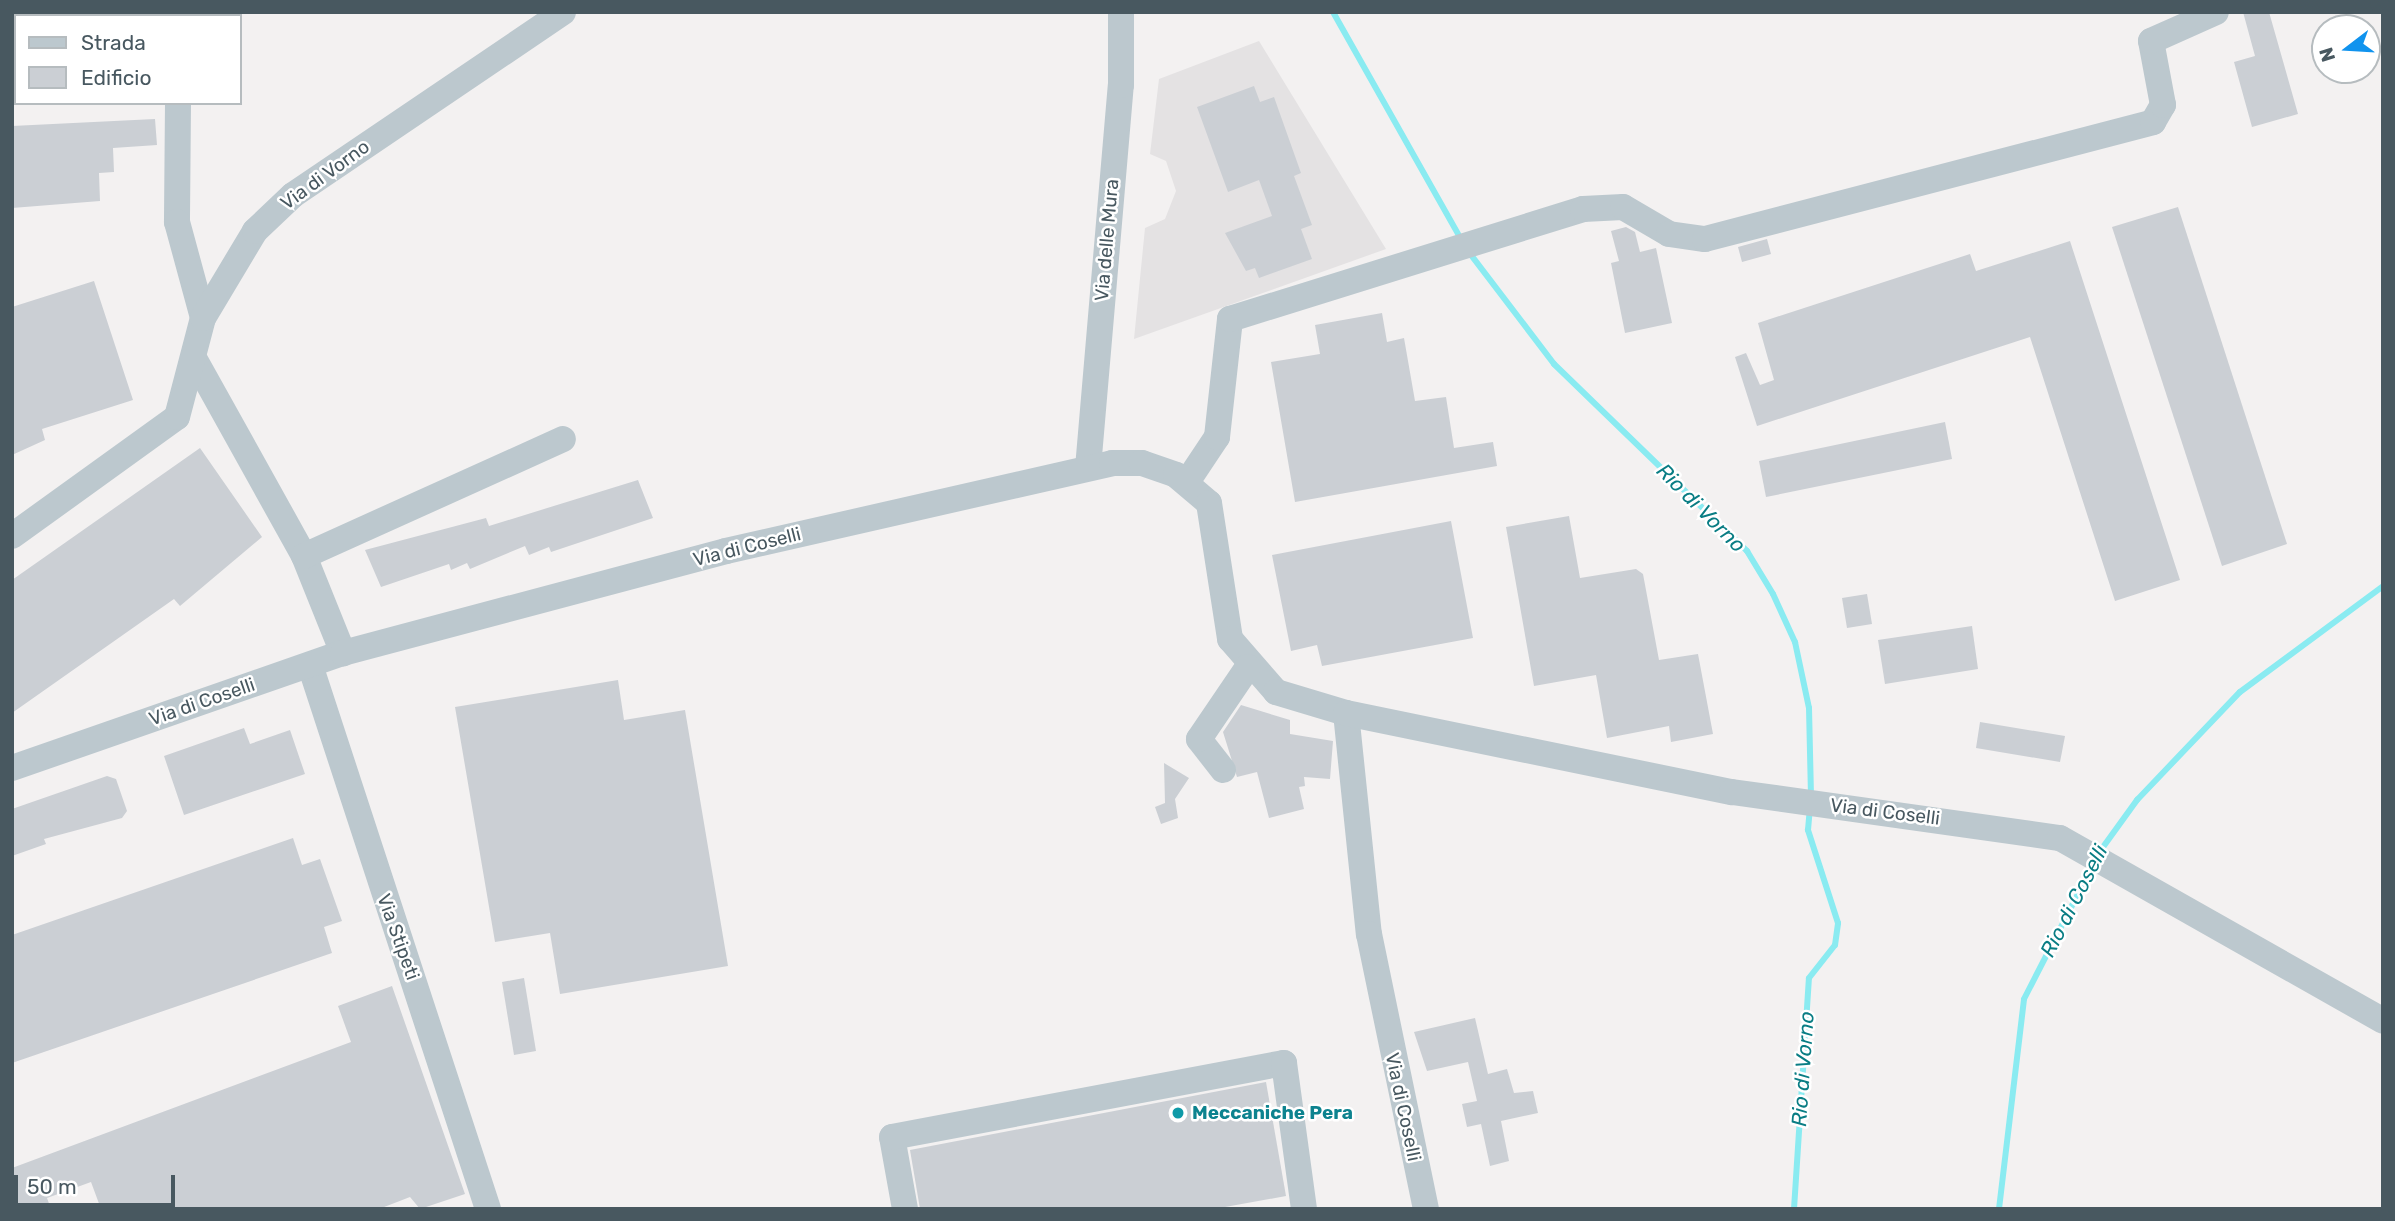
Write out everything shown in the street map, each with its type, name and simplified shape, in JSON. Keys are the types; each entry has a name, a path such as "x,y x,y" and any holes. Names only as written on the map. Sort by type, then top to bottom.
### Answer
{"street":[{"name":"Via di Vorno","path":"12,536 177,417 195,360 203,318 228,266 293,195 563,12"},
{"name":"Via delle Mura","path":"1088,468 1121,85 1121,12"},
{"path":"1187,482 1217,437 1230,319 1607,205 1678,238 1705,239 2152,122 2163,105 2151,41 2216,12"},
{"path":"178,105 177,222 203,318"},
{"path":"195,360 304,556 343,653"},
{"path":"304,556 563,439"},
{"name":"Via di Coselli","path":"12,768 343,653 726,551 1088,468 1142,463 1187,482 1209,503 1223,613 1248,667 1276,692 1346,713 1783,800 2011,828 2085,850 2383,1021"},
{"name":"Via Stipeti","path":"310,665 488,1209"},
{"path":"1223,770 1199,739 1248,667"},
{"name":"Via di Coselli","path":"1346,713 1369,934 1426,1209"},
{"path":"905,1209 892,1138 1284,1063 1304,1209"}],"shaded area":[{"path":"1259,41 1386,249 1134,339 1145,228 1165,219 1176,191 1166,161 1150,154 1159,79"}],"building":[{"path":"2243,12 2269,12 2298,114 2252,127 2234,62 2255,56"},
{"path":"1254,86 1260,102 1274,97 1301,173 1294,176 1312,225 1301,229 1312,259 1259,278 1255,268 1246,271 1225,233 1272,216 1259,180 1228,192 1197,107"},
{"path":"155,119 157,145 113,148 114,172 99,173 100,201 12,208 12,126"},
{"path":"2178,207 2287,544 2222,566 2112,227"},
{"path":"1626,227 1635,232 1640,252 1656,248 1672,323 1625,333 1611,263 1619,261 1611,231"},
{"path":"1767,239 1771,254 1742,262 1738,247"},
{"path":"2070,241 2180,580 2115,601 2030,337 1757,426 1735,357 1746,353 1760,385 1774,380 1758,323 1970,254 1976,271"},
{"path":"94,281 133,400 42,429 45,440 12,455 12,307"},
{"path":"1382,313 1387,342 1404,338 1415,401 1446,397 1454,448 1493,442 1497,466 1295,502 1271,362 1320,354 1315,325"},
{"path":"1945,422 1952,459 1766,497 1759,461"},
{"path":"200,448 262,537 180,606 174,599 12,713 12,580"},
{"path":"638,480 653,518 551,552 549,547 529,555 525,546 470,569 467,563 451,570 449,564 381,587 365,550 486,518 489,526"},
{"path":"1569,516 1580,578 1636,569 1643,574 1659,660 1698,654 1713,734 1671,742 1669,726 1607,738 1596,675 1534,686 1506,527"},
{"path":"1451,521 1473,638 1322,666 1317,645 1291,651 1272,555"},
{"path":"1867,594 1872,624 1847,628 1842,598"},
{"path":"1972,626 1978,669 1885,684 1878,640"},
{"path":"618,680 624,720 685,710 728,966 560,994 550,933 495,942 455,707"},
{"path":"1241,705 1290,720 1290,734 1333,741 1330,779 1304,777 1305,786 1299,787 1304,809 1269,818 1257,772 1237,777 1223,732"},
{"path":"1980,722 2065,736 2060,762 1976,748"},
{"path":"244,728 250,744 290,730 305,774 184,815 164,756"},
{"path":"1164,763 1189,778 1175,799 1178,818 1161,824 1155,807 1165,803"},
{"path":"107,776 116,779 127,811 122,818 44,839 46,844 12,856 12,809"},
{"path":"293,838 302,865 320,859 342,921 324,927 332,953 12,1063 12,935"},
{"path":"524,978 536,1051 514,1055 502,982"},
{"path":"392,986 465,1194 420,1209 410,1197 379,1209 101,1209 91,1182 47,1198 51,1209 12,1209 12,1168 351,1042 338,1006"},
{"path":"1475,1018 1488,1074 1507,1069 1514,1093 1533,1091 1538,1113 1501,1121 1509,1161 1490,1166 1481,1124 1467,1127 1462,1104 1477,1101 1468,1062 1427,1071 1414,1032"},
{"name":"Meccaniche Pera","path":"1266,1082 1286,1196 1214,1209 920,1209 910,1150"}],"waterway":[{"name":"Rio di Vorno","path":"1333,12 1461,239"},
{"name":"Rio di Vorno","path":"1468,251 1554,364 1747,551 1773,594 1795,642 1809,708 1811,795"},
{"name":"Rio di Coselli","path":"2098,854 2137,800 2240,692 2383,586"},
{"name":"Rio di Vorno","path":"1794,1209 1809,978 1835,945 1838,923 1808,830 1810,809"},
{"name":"Rio di Coselli","path":"1999,1209 2024,999 2094,863"}],"place":[{"name":"Meccaniche Pera","path":"1178,1113"}]}
